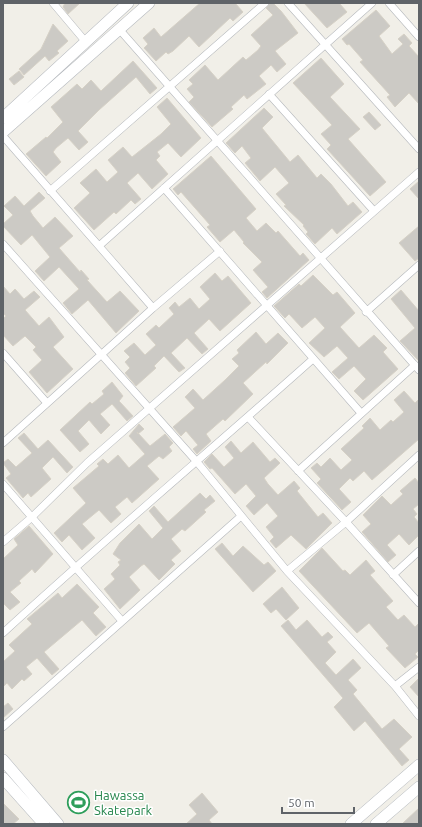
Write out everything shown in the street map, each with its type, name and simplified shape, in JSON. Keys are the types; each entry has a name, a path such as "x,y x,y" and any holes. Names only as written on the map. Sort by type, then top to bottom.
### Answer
{"street":[{"path":"53,3 85,41"},
{"path":"3,118 128,3"},
{"path":"3,132 149,3"},
{"path":"50,191 265,3"},
{"path":"288,3 419,149"},
{"path":"99,246 372,3"},
{"path":"389,3 419,37"},
{"path":"119,30 321,258 366,312 417,367 361,413 298,471"},
{"path":"269,94 374,211"},
{"path":"3,136 153,308"},
{"path":"3,542 32,517 87,463 419,172"},
{"path":"164,188 361,413"},
{"path":"3,244 197,462 240,517 287,571 395,686 419,716"},
{"path":"3,443 153,308 220,251"},
{"path":"366,312 419,265"},
{"path":"3,353 48,403"},
{"path":"3,633 75,567 197,462 313,359"},
{"path":"248,417 419,603"},
{"path":"287,571 346,522 419,455"},
{"path":"3,484 122,621"},
{"path":"3,727 240,517"},
{"path":"393,575 419,551"},
{"path":"395,686 419,667"},
{"path":"3,760 58,824"},
{"path":"351,824 419,765"},
{"path":"3,778 44,824"},
{"path":"376,824 419,787"}],"building":[{"path":"65,3 80,3 68,14 63,7"},
{"path":"200,3 235,3 243,12 233,21 230,18 199,47 189,36 173,51 168,54 166,52 156,61 144,48 148,44 143,38 154,28 161,37"},
{"path":"270,3 273,3 281,11 298,33 275,51 286,64 277,72 271,65 259,76 266,84 247,99 244,95 231,107 233,109 212,127 189,102 194,97 187,89 193,84 189,80 205,65 218,80 243,57 246,60 258,50 261,46 251,35 273,15 266,8"},
{"path":"304,3 339,3 347,12 327,28"},
{"path":"376,10 390,26 379,36 392,54 403,44 398,39 404,34 412,43 409,46 419,57 419,104 409,93 395,107 387,97 390,95 360,62 363,60 349,44 347,45 342,39"},
{"path":"53,24 68,41 57,51 59,53 49,61 45,56 24,75 19,69 41,49"},
{"path":"321,58 344,84 330,97 360,129 348,139 386,182 370,196 327,149 331,145 321,134 332,125 293,83"},
{"path":"133,61 157,88 150,94 136,77 78,131 88,142 79,150 68,138 56,148 53,152 61,162 46,176 26,154 46,137 47,138 63,122 51,107 77,84 82,89 91,80 101,91"},
{"path":"19,71 24,77 14,85 9,79"},
{"path":"167,98 201,138 181,157 168,143 157,152 160,156 156,160 168,174 152,189 138,173 127,183 141,199 135,204 131,200 116,214 114,212 94,230 74,208 90,193 80,183 96,169 107,182 118,172 108,160 123,147 132,157 161,134 171,124 157,107"},
{"path":"264,108 273,117 262,128 290,162 298,155 317,178 321,174 331,184 348,206 353,202 362,212 337,234 332,228 315,244 306,234 308,232 303,226 304,225 284,206 286,205 276,194 289,183 275,167 260,181 245,163 251,158 242,146 235,153 226,143"},
{"path":"369,112 381,125 375,130 363,117"},
{"path":"211,156 256,209 246,218 257,231 266,223 276,233 278,231 300,256 303,253 309,260 267,298 262,292 268,287 253,270 262,262 243,243 244,242 234,230 220,242 207,227 210,225 181,192 178,195 173,189"},
{"path":"419,181 419,199 410,189"},
{"path":"39,192 45,198 30,211 33,216 43,228 55,217 73,236 59,248 80,272 81,270 89,279 87,280 107,302 120,291 139,311 116,333 88,300 72,314 63,303 79,289 59,267 44,281 35,271 50,257 32,235 21,245 3,226 3,224 13,215 4,206 15,196 24,206"},
{"path":"419,226 419,258 415,261 399,243"},
{"path":"215,273 222,281 228,276 251,303 220,331 209,319 194,333 208,349 202,354 187,338 171,353 185,368 179,372 164,356 154,366 156,368 136,386 125,373 130,368 125,362 130,357 124,351 134,343 145,355 156,345 146,334 156,325 159,328 174,314 169,308 175,302 179,307 190,298 199,309 210,299 200,287"},
{"path":"313,275 333,295 337,292 355,313 340,327 359,348 374,335 387,348 383,352 398,369 363,400 354,391 366,379 354,366 339,379 332,372 348,358 337,346 324,357 309,343 325,328 315,317 302,328 289,314 285,318 274,306 299,284 301,286"},
{"path":"3,286 10,294 15,289 24,299 34,291 40,297 25,310 39,326 49,317 64,337 53,347 73,369 47,393 29,372 42,360 33,350 36,347 25,336 13,346 3,335 3,319 6,316 3,313"},
{"path":"401,290 419,311 419,361 400,341 415,328 391,299"},
{"path":"256,332 266,344 278,333 288,343 267,364 266,362 243,383 253,394 225,421 223,419 206,434 211,441 197,454 193,449 198,445 186,431 181,436 173,427 195,408 185,397 193,389 203,400 225,380 239,366 232,359 239,353 237,350"},
{"path":"112,382 123,396 119,401 133,416 127,421 112,404 100,414 110,425 101,434 89,420 78,431 89,444 80,452 60,430 90,402 92,404 104,394 102,391"},
{"path":"404,391 415,403 419,399 419,439 372,480 364,471 353,481 350,478 339,489 351,502 342,510 317,483 321,479 311,468 317,463 321,467 330,458 341,470 352,460 341,449 364,428 362,426 370,418 380,430 391,420 393,422 404,412 394,400"},
{"path":"139,424 144,429 138,434 150,446 165,434 173,443 169,447 172,451 163,459 159,456 147,466 159,479 132,503 127,497 115,507 121,514 111,523 99,510 82,524 95,538 82,550 69,535 62,542 54,533 86,503 73,488 99,466 97,464 103,459 108,464 118,455 129,468 145,454 129,436"},
{"path":"24,433 38,449 48,440 73,467 67,473 53,457 42,468 51,479 31,497 28,493 23,498 6,478 11,474 3,463 8,459 16,467 32,453 18,438"},
{"path":"231,441 241,453 253,442 270,462 275,458 280,463 264,478 268,484 278,495 294,481 300,488 297,491 318,517 323,513 332,523 306,549 291,535 276,548 270,541 274,537 266,527 278,516 267,503 254,515 246,506 256,496 246,484 235,494 212,468 210,469 204,462 212,454 224,467 234,458 225,447"},
{"path":"415,478 419,483 419,504 413,509 417,514 414,517 419,523 419,535 409,545 399,534 387,545 396,555 388,562 362,532 371,524 363,515 382,496 391,505 403,494 400,491"},
{"path":"200,493 206,499 210,495 215,501 204,510 206,512 185,531 182,529 171,539 181,551 171,560 175,564 159,580 144,564 141,566 129,577 140,590 120,609 104,589 115,579 111,574 120,565 118,562 121,560 113,554 120,543 139,524 152,539 163,528 149,511 154,506 168,522"},
{"path":"29,526 53,554 35,573 32,569 19,581 21,583 10,592 20,602 10,610 3,603 3,559 18,545 14,539"},
{"path":"222,543 233,556 243,546 264,565 268,562 276,571 253,592 215,549"},
{"path":"322,548 343,571 345,570 350,575 366,560 375,571 370,575 393,601 386,607 398,620 404,615 415,627 419,623 419,650 415,654 418,657 405,668 386,648 389,646 369,623 357,633 299,571"},
{"path":"77,584 99,607 93,613 106,627 96,636 82,620 44,652 59,669 52,675 37,658 26,667 32,674 24,681 22,679 12,689 7,683 3,687 3,662 15,651 9,645 32,624 27,619 58,593 62,598"},
{"path":"282,587 299,608 286,620 276,609 271,613 263,604"},
{"path":"288,620 296,630 307,620 322,637 328,632 333,637 327,642 336,652 325,663 336,675 353,659 361,668 348,680 357,690 353,694 382,729 394,719 412,737 399,749 409,760 402,766 365,721 354,731 334,707 343,698 281,626"},
{"path":"419,678 419,697 410,687"},
{"path":"8,703 13,709 3,718 3,707"},
{"path":"202,793 218,812 209,820 212,824 186,824 197,814 189,805"},
{"path":"3,803 19,819 13,824 3,824"},
{"path":"419,808 419,824 402,824"}],"place":[{"name":"Hawassa Skatepark","path":"79,802"}]}
